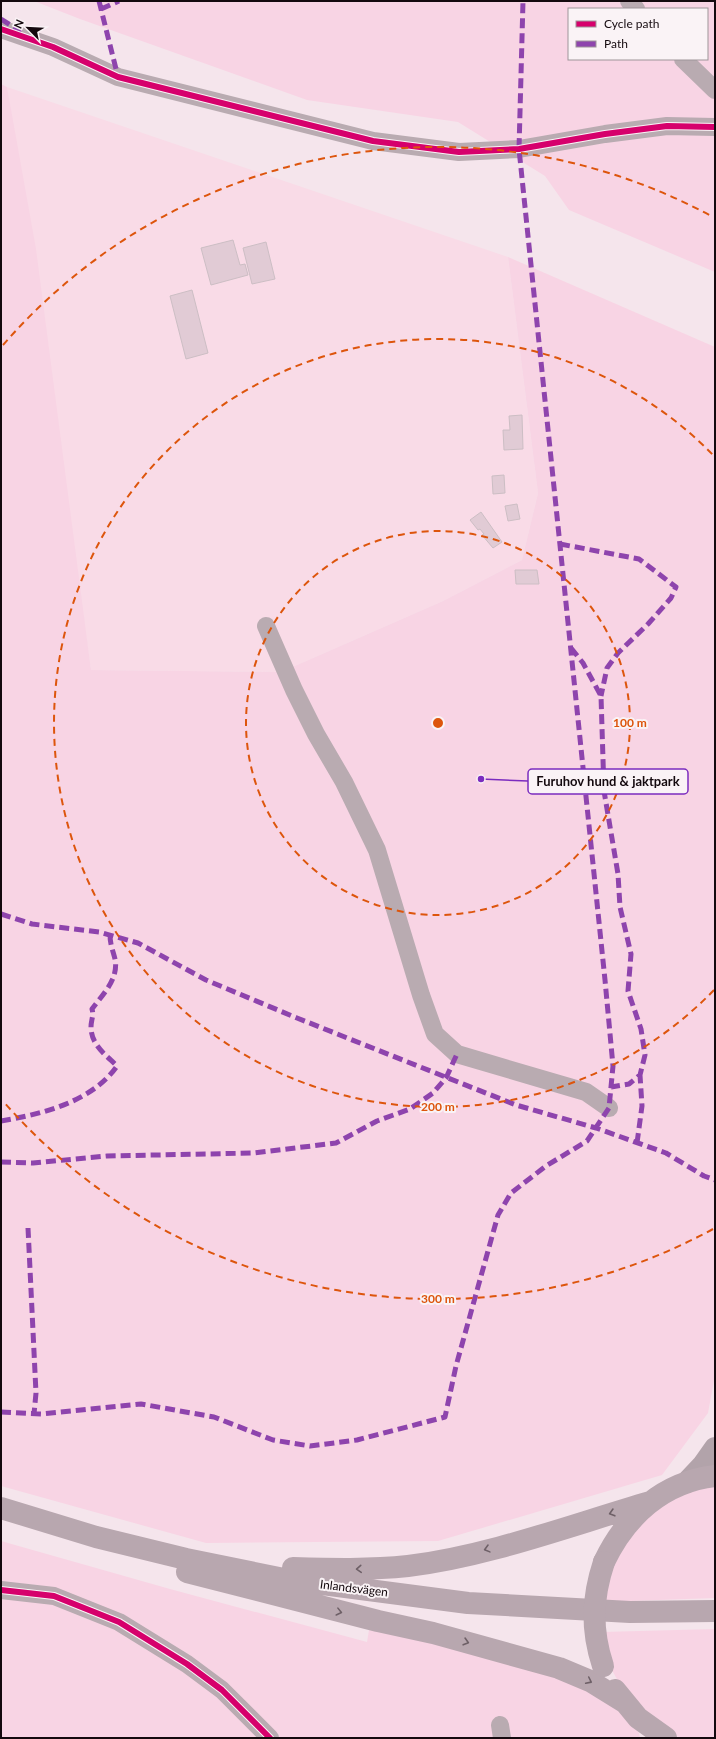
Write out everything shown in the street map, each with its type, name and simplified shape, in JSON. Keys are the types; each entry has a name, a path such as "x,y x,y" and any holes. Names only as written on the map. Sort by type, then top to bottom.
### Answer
{"highway":[{"path":"631,1710 612,1685 603,1666 594,1632 594,1596 604,1562 622,1529 650,1502 667,1491 687,1482 715,1476"},
{"path":"186,1559 280,1568 352,1569 409,1566 469,1554 527,1539 650,1502"},
{"name":"Inlandsvägen","path":"1,1508 96,1537 186,1559 284,1579 468,1603 630,1612 715,1611"},
{"name":"Inlandsvägen","path":"1,1522 153,1562 258,1585 464,1614 626,1620 715,1618"},
{"path":"153,1562 221,1582 433,1633 559,1668 590,1681 631,1710 666,1738"}],"main road":[{"path":"687,1482 703,1465 715,1448"},
{"path":"631,1710 647,1738"}],"street":[{"path":"1,28 53,47 118,77 373,142 466,152 519,149 605,134 667,126 715,127"},
{"path":"684,60 715,90"},
{"path":"266,626 297,696 316,734 344,782 377,850 421,995 435,1034 457,1054 586,1092 609,1108"},
{"path":"1,1590 54,1596 119,1622 187,1664 222,1690 270,1738"}],"shaded area":[{"path":"34,1 715,1 715,272 569,210 545,176 458,122 307,100 80,19"},
{"path":"1,84 7,87 36,249 91,670 281,672 443,601 522,560 538,493 508,257 715,347 715,1375 708,1413 662,1475 438,1541 206,1543 1,1486"},
{"path":"7,87 508,257 538,493 522,560 443,601 281,672 91,670"},
{"path":"715,1484 715,1598 601,1602 611,1563 647,1515 681,1494"},
{"path":"1,1541 170,1589 367,1642 369,1630 434,1641 586,1685 627,1717 639,1733 640,1738 1,1738"},
{"path":"715,1629 715,1738 681,1738 667,1732 623,1690 613,1672 606,1652 602,1632"}],"building":[{"path":"233,240 240,265 245,264 248,275 211,285 201,248"},
{"path":"266,242 275,279 252,284 243,248"},
{"path":"192,290 208,353 186,359 170,296"},
{"path":"522,415 523,449 504,450 503,430 510,430 509,416"},
{"path":"504,475 505,493 493,494 492,476"},
{"path":"517,504 520,519 508,521 505,506"},
{"path":"481,512 502,542 493,548 482,535 484,534 480,529 478,530 470,520"},
{"path":"515,570 537,570 539,584 516,584"}],"marked path":[{"path":"99,1 118,77"},
{"path":"101,9 119,1"},
{"path":"1,1412 41,1414 141,1404 214,1417 273,1440 310,1446 357,1440 445,1417 456,1366 498,1215 511,1193 546,1166 587,1141 609,1108 613,1066 605,980 519,149 523,1"},
{"path":"1,19 21,32"},
{"path":"560,544 639,559 676,587 671,598 648,624 618,653 607,668 601,696"},
{"path":"571,648 583,663 601,696 604,791 618,874 620,907 631,954 628,991 641,1029 645,1055 640,1075 629,1084 611,1087"},
{"path":"1,914 32,924 99,932 138,943 206,980 297,1018 516,1105 596,1128 666,1153 704,1176 715,1180"},
{"path":"1,1121 33,1115 80,1097 94,1089 107,1078 117,1066 96,1044 91,1027 93,1014 92,1009 109,986 115,973 116,966 110,935"},
{"path":"1,1162 33,1163 107,1156 254,1153 336,1143 377,1121 410,1109 433,1093 446,1078 457,1054"},
{"path":"637,1143 642,1106 640,1075"},
{"path":"28,1228 36,1393 34,1414"}],"cycle path":[{"path":"1,29 53,47 118,77 373,141 459,152 519,149 605,134 667,126 715,127"},
{"path":"1,1590 54,1596 119,1622 187,1664 222,1690 270,1738"}],"place":[{"name":"Furuhov hund & jaktpark","path":"481,779"}]}
